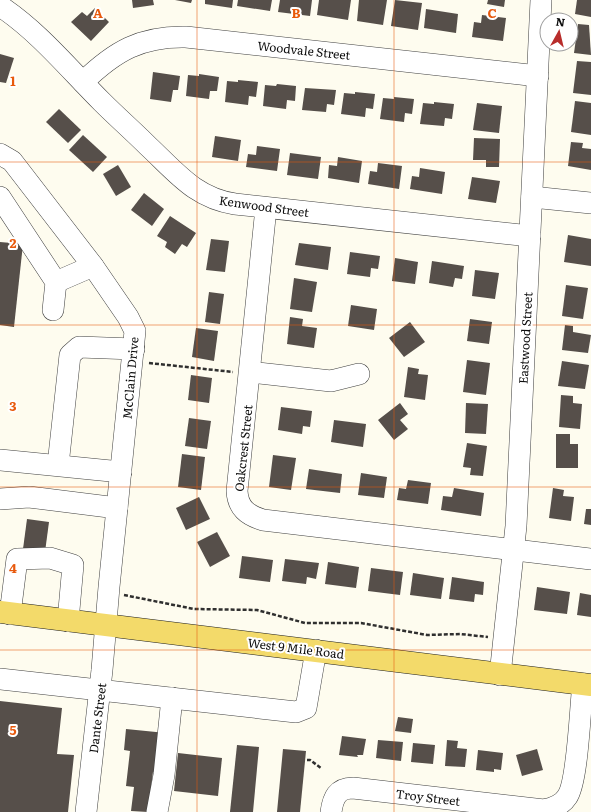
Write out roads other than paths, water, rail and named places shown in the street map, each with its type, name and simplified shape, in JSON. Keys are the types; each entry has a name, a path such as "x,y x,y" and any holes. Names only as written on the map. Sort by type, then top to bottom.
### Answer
{"main road":[{"name":"West 9 Mile Road","path":"5,613 316,650 500,675 587,685"}],"street":[{"name":"Eastwood Street","path":"500,675 513,549 542,0"},
{"name":"Kenwood Street","path":"11,6 83,82 189,185 206,197 221,202 266,208 530,236"},
{"name":"Woodvale Street","path":"83,82 107,61 129,47 141,42 170,37 202,39 538,76"},
{"name":"McClain Drive","path":"0,154 12,161 32,186 93,266 128,317 135,331 106,625"},
{"path":"32,186 3,200 56,282 53,310"},
{"path":"532,197 591,203"},
{"name":"Oakcrest Street","path":"266,208 245,372 237,491 239,504 247,513 263,520 591,558"},
{"path":"56,282 93,266"},
{"path":"58,465 70,355 79,347 134,348"},
{"path":"245,372 331,381 359,374"},
{"path":"0,460 121,472"},
{"path":"0,499 29,497 117,508"},
{"path":"5,613 17,559 50,558 73,565 68,621"},
{"name":"Dante Street","path":"86,812 106,625"},
{"path":"0,679 296,712 306,708 316,650"},
{"name":"Troy Street","path":"331,812 332,803 339,791 352,788 544,810 553,808 563,803 574,779 587,685"},
{"path":"157,812 164,775 172,698"}]}
